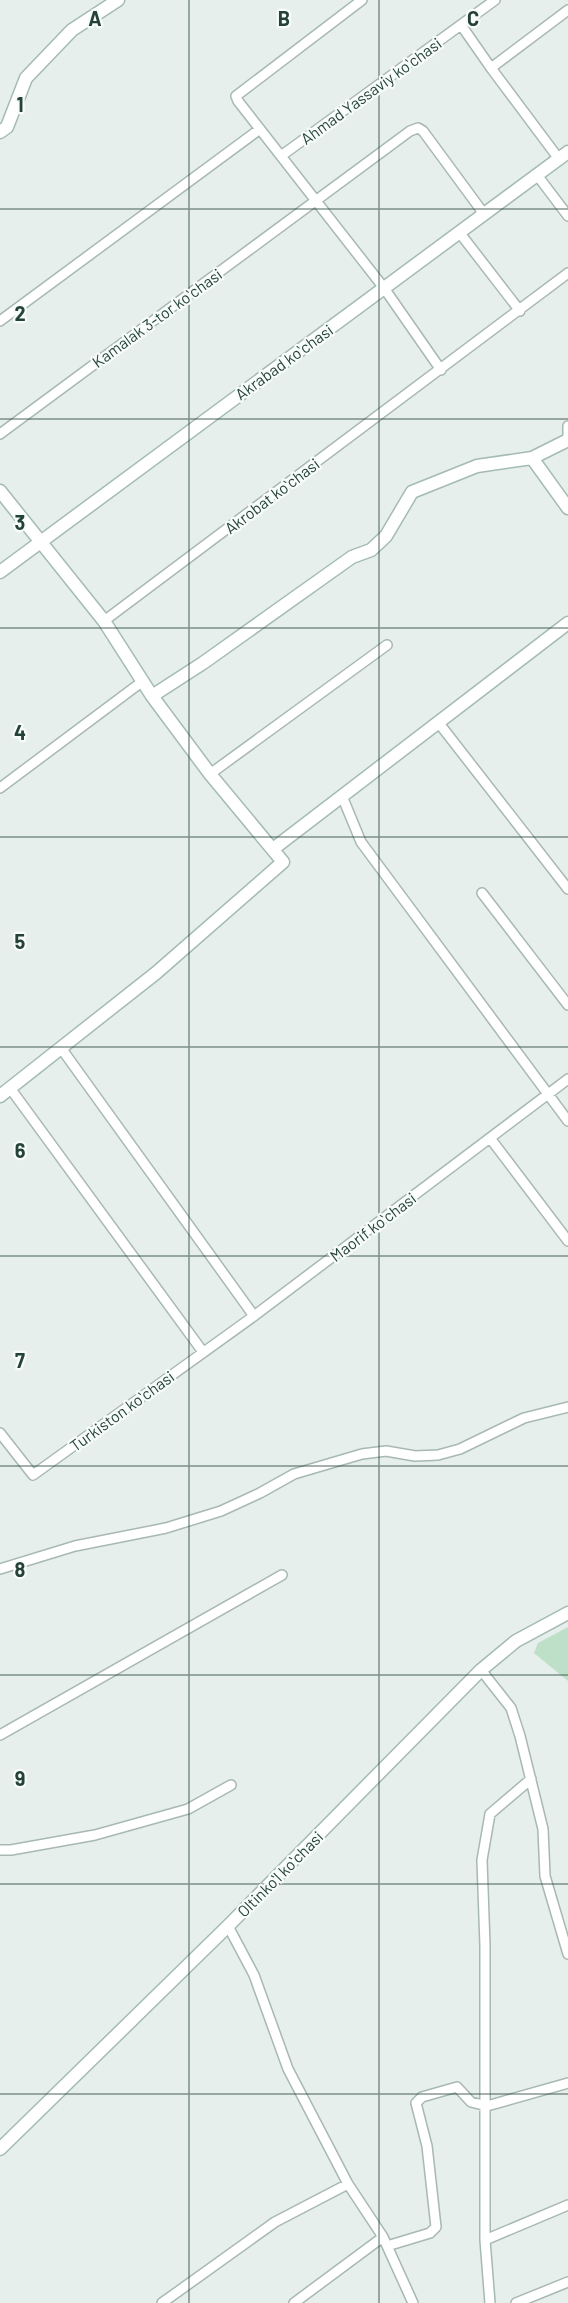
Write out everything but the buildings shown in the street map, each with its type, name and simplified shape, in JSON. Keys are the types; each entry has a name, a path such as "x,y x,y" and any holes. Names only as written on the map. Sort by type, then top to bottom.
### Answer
{"street":[{"path":"0,132 7,127 26,78 72,30 118,0"},
{"path":"362,0 236,96 315,202 384,288 441,370"},
{"name":"Ahmad Yassaviy koʻchasi","path":"281,156 495,0"},
{"path":"491,69 568,10"},
{"path":"461,25 491,69 563,155"},
{"name":"Kamalak 3-tor koʻchasi","path":"0,434 410,131 418,128 423,131 484,214"},
{"path":"0,321 260,129"},
{"name":"Akrabad koʻchasi","path":"0,572 563,155"},
{"path":"537,175 568,216"},
{"path":"459,232 520,311"},
{"name":"Akrobat koʻchasi","path":"104,621 568,273"},
{"path":"152,696 203,663 352,557 371,550 386,536 412,492 477,466 532,458 568,440 568,426"},
{"path":"532,458 568,508"},
{"path":"0,491 104,621 152,696 210,774 283,862 156,973 5,1092 203,1352"},
{"path":"273,849 568,623"},
{"path":"210,774 387,645"},
{"path":"0,788 143,681"},
{"path":"438,722 568,889"},
{"path":"342,796 361,842 568,1121"},
{"path":"482,893 568,1005"},
{"path":"62,1048 254,1316"},
{"name":"Maorif koʻchasi","path":"254,1316 568,1079"},
{"path":"490,1138 568,1241"},
{"name":"Turkiston koʻchasi","path":"0,1433 33,1475 254,1316"},
{"path":"0,1569 75,1546 166,1528 221,1511 294,1474 362,1454 386,1451 415,1456 438,1455 460,1449 524,1418 568,1407"},
{"path":"0,1735 282,1575"},
{"name":"Oltinkoʻl koʻchasi","path":"0,2149 228,1926 481,1670 516,1641 568,1612"},
{"path":"481,1670 511,1708 543,1829 545,1876 568,1954"},
{"path":"490,2303 485,2240 487,2106 482,1860 490,1814 531,1779"},
{"path":"0,1850 94,1835 167,1815 188,1809 231,1785"},
{"path":"228,1926 258,1985 288,2069 348,2184 385,2241 413,2303"},
{"path":"294,2303 385,2241 430,2234 436,2227 427,2146 416,2103 422,2097 457,2087 471,2102 487,2106 568,2083"},
{"path":"162,2303 275,2222 348,2184"},
{"path":"485,2240 568,2205"},
{"path":"516,2303 568,2282"}],"green space":[{"path":"568,1627 568,1681 534,1653 538,1643"}]}
